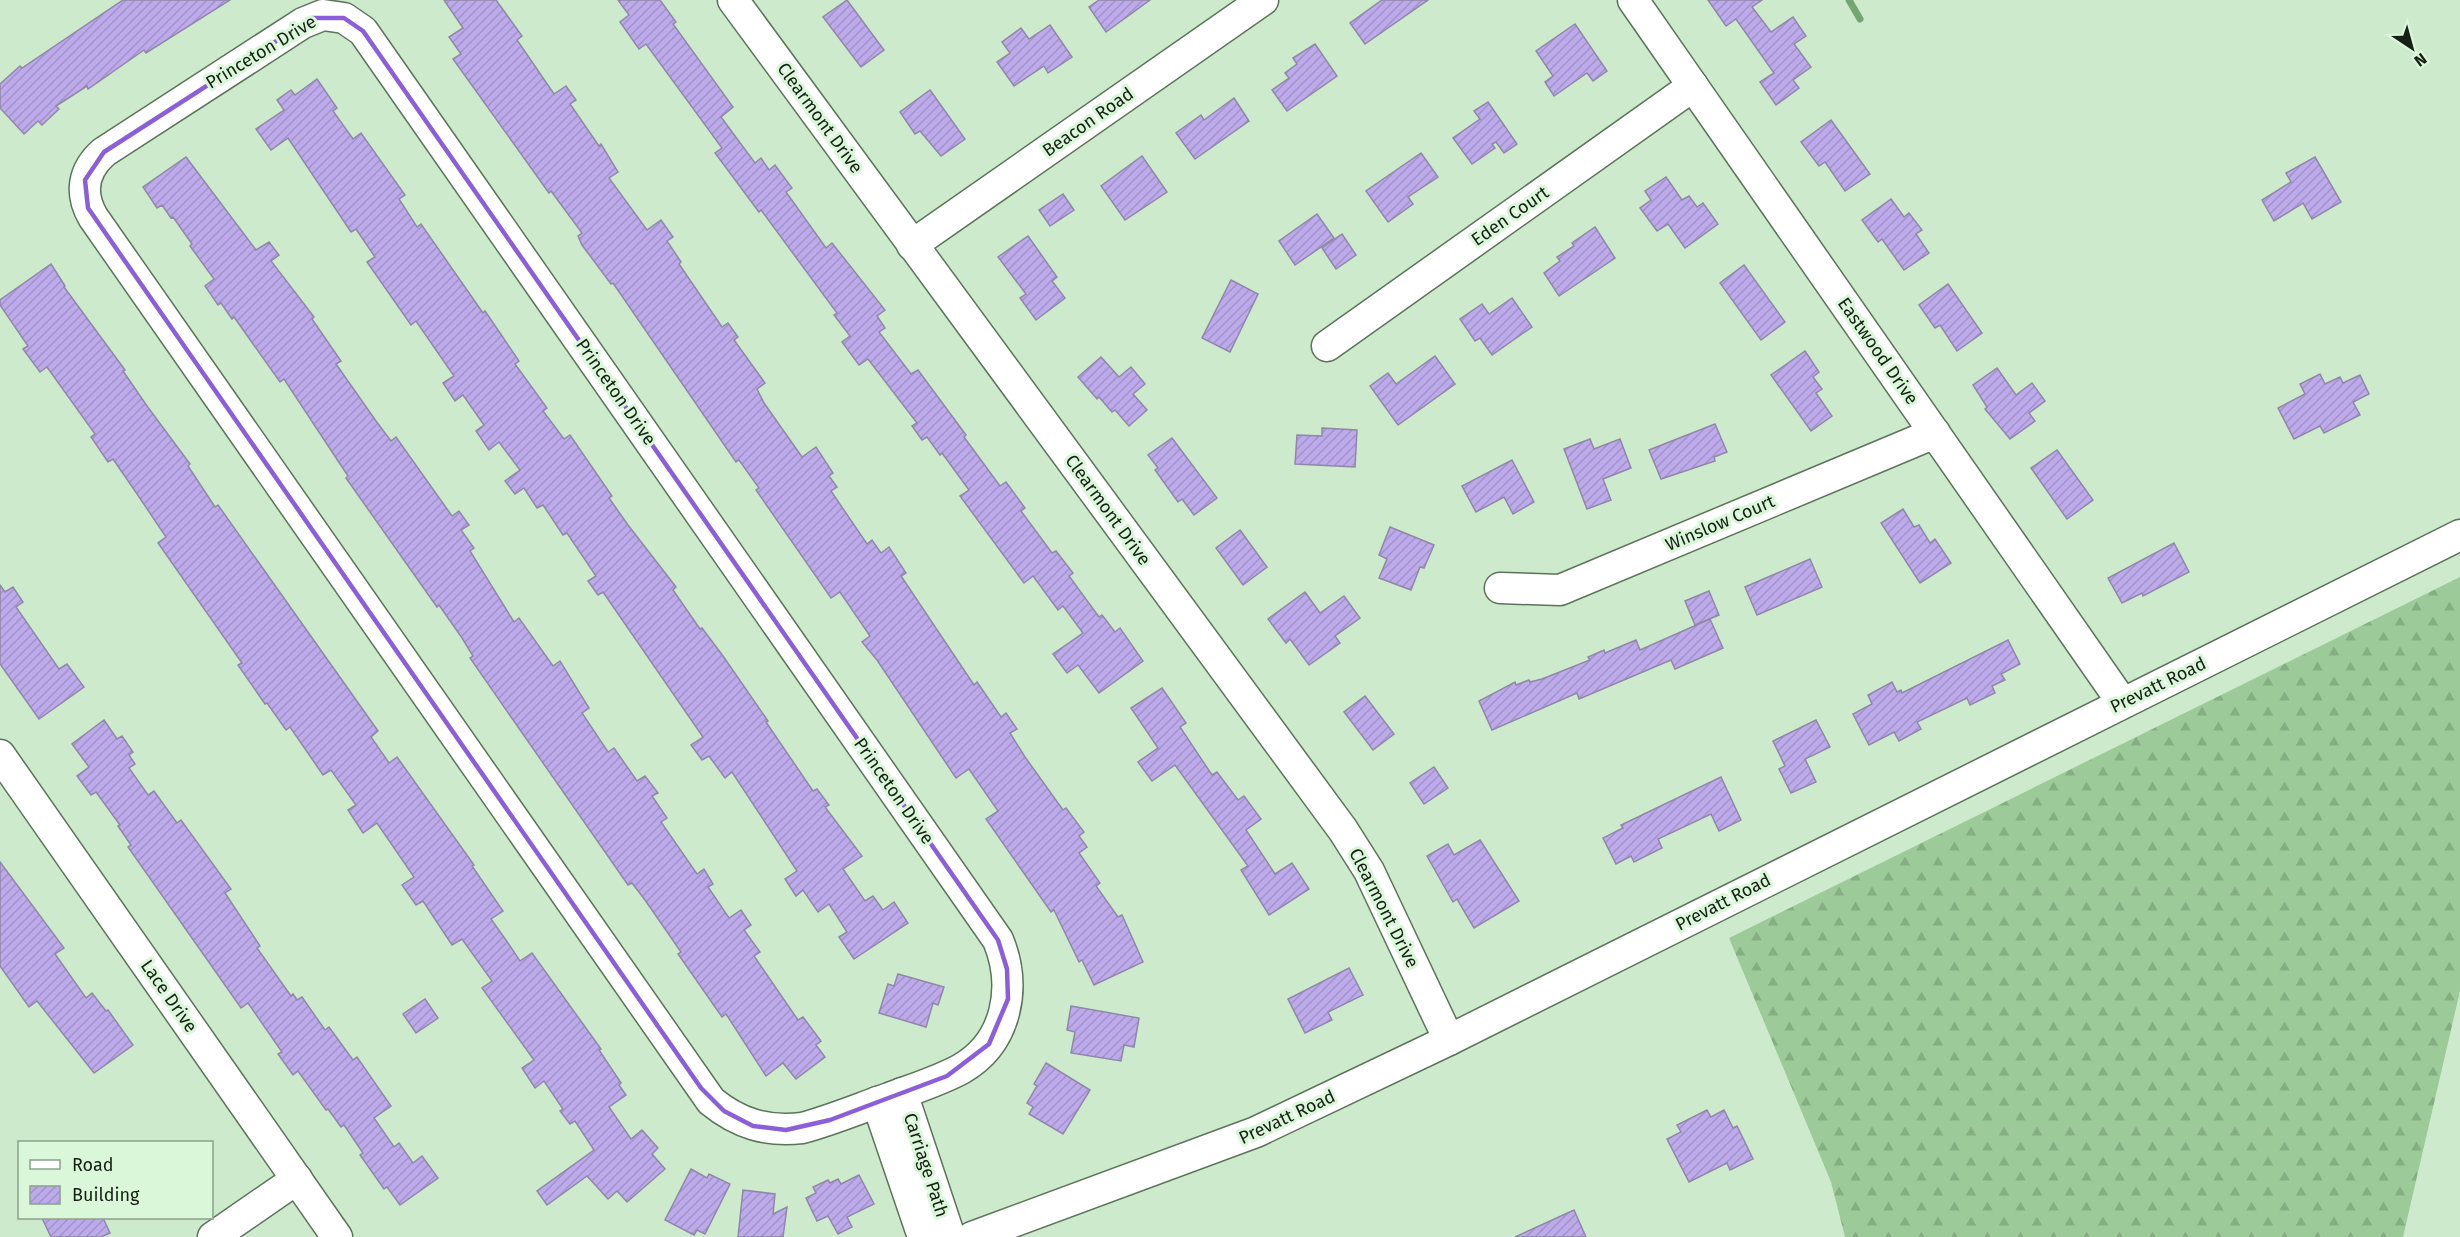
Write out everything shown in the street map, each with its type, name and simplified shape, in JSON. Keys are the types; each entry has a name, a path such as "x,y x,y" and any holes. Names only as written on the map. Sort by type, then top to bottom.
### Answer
{"street":[{"name":"Clearmont Drive","path":"733,0 1343,830 1369,871 1449,1040"},
{"name":"Beacon Road","path":"912,245 1263,0"},
{"name":"Eastwood Drive","path":"1633,0 2122,702"},
{"name":"Princeton Drive","path":"333,15 344,18 363,31 998,940 1007,969 1008,999 998,1030 989,1044 963,1068 890,1097 802,1128 769,1129 738,1119 711,1101 701,1089 93,217 85,200 85,180 95,160 104,152 312,18 333,15"},
{"name":"Eden Court","path":"1327,346 1693,86"},
{"name":"Winslow Court","path":"1500,588 1560,590 1935,433"},
{"name":"Prevatt Road","path":"972,1237 1256,1132 1449,1040 2460,535"},
{"name":"Lace Drive","path":"0,755 337,1237"},
{"name":"Carriage Path","path":"890,1097 923,1237"},
{"name":"Carriage Path","path":"890,1097 950,1237"},
{"path":"213,1237 297,1179"}],"highlighted area":[{"path":"312,18 344,18 363,31 998,940 1007,969 1008,999 989,1044 947,1076 830,1120 786,1130 753,1126 724,1111 701,1088 88,208 85,180 104,152"}],"green space":[{"path":"2460,577 2460,991 2403,1237 1845,1237 1831,1182 1729,938"}],"building":[{"path":"123,0 230,0 146,53 144,50 88,89 87,86 56,106 59,109 42,125 38,121 24,134 0,108 0,84 20,66 22,68"},
{"path":"444,0 496,0 522,36 517,40 554,94 566,86 576,100 570,104 599,146 601,144 618,172 609,178 647,230 661,220 673,237 667,241 681,262 679,264 722,327 728,323 738,337 734,340 765,383 757,389 764,403 802,457 816,447 833,473 829,476 837,487 831,491 867,544 872,540 881,553 889,547 906,573 901,576 974,685 977,682 1001,717 1006,713 1017,729 1010,733 1025,757 1063,810 1066,808 1084,832 1079,836 1087,847 1079,853 1100,883 1096,886 1118,917 1122,915 1143,962 1094,985 1082,960 1079,962 1054,910 1051,912 986,819 998,811 969,769 956,778 877,660 862,642 870,636 840,592 831,598 756,490 759,488 739,460 736,462 613,283 611,284 582,245 578,236 582,233 551,191 549,193 453,59 461,54 449,37 463,28"},
{"path":"618,0 660,0 676,22 673,24 733,107 721,117 755,163 761,158 769,170 775,165 792,188 786,192 826,248 832,243 885,310 877,316 885,328 879,332 911,374 918,370 1000,486 1006,482 1025,508 1021,511 1052,553 1056,551 1073,573 1069,576 1099,617 1102,615 1115,632 1120,628 1143,661 1099,693 1078,665 1067,673 1053,654 1083,633 1063,606 1058,610 1033,576 1024,583 960,496 969,490 942,453 940,455 927,437 922,440 912,426 917,423 868,359 859,365 842,342 850,336 834,315 837,313 761,210 759,212 715,153 722,148 646,44 639,49 620,22 629,15"},
{"path":"847,0 884,50 861,67 823,17"},
{"path":"1099,0 1150,0 1106,32 1089,7"},
{"path":"1382,0 1428,0 1365,44 1350,23"},
{"path":"1708,0 1762,0 1752,7 1771,32 1793,17 1806,36 1794,44 1811,67 1793,80 1799,88 1776,105 1760,82 1774,73 1736,19 1726,26"},
{"path":"1575,24 1607,71 1593,81 1587,73 1554,96 1545,82 1553,76 1536,51"},
{"path":"1050,25 1072,57 1048,73 1044,66 1014,86 997,62 1010,53 1002,42 1021,28 1029,39"},
{"path":"1315,44 1337,76 1287,111 1272,90 1289,78 1285,73 1297,64 1293,58"},
{"path":"317,79 337,108 333,111 353,139 361,133 405,195 399,199 417,227 421,224 483,313 485,311 500,333 519,361 515,364 547,408 543,411 564,439 570,435 612,496 609,498 676,587 673,590 700,629 702,628 723,656 813,791 817,789 829,805 825,807 862,856 843,869 865,901 873,896 883,910 894,902 908,923 854,959 839,937 847,932 829,904 818,912 803,890 796,896 785,879 797,871 732,772 725,778 709,756 702,760 691,745 703,737 603,592 598,595 588,581 596,576 567,533 563,535 543,505 537,508 524,488 515,494 505,481 520,470 499,442 489,450 476,431 484,425 463,395 455,401 443,383 454,376 416,321 411,325 367,262 375,257 356,229 351,232 288,138 271,150 256,129 284,110 277,100 291,90 295,95"},
{"path":"930,90 965,139 941,156 920,131 915,134 900,112"},
{"path":"1234,98 1249,121 1195,159 1176,133 1201,115 1204,120"},
{"path":"1488,102 1517,144 1504,153 1496,142 1492,144 1495,148 1472,164 1453,138 1480,119 1474,111"},
{"path":"1831,120 1870,174 1845,191 1825,162 1819,166 1801,142"},
{"path":"1421,153 1438,177 1408,197 1413,204 1388,222 1366,191"},
{"path":"1142,156 1167,192 1125,220 1101,186"},
{"path":"186,157 256,250 269,242 279,255 271,261 314,317 312,319 341,361 336,364 376,421 391,441 396,437 452,516 459,511 469,525 461,530 474,548 470,551 514,622 519,618 553,666 560,661 589,708 582,713 608,752 614,748 637,781 645,776 658,793 652,796 667,818 661,822 697,874 704,869 713,884 708,887 729,918 741,910 751,925 744,930 760,952 754,956 798,1020 803,1017 821,1041 816,1045 825,1057 796,1079 783,1063 766,1076 726,1014 722,1017 678,954 681,952 645,900 632,883 628,885 470,658 473,656 462,638 439,605 437,607 346,478 348,476 284,379 280,382 234,317 232,319 221,303 218,305 205,286 214,279 190,246 192,244 173,217 171,218 162,205 157,208 143,187"},
{"path":"2315,157 2341,202 2312,219 2303,203 2274,221 2262,200 2291,182 2286,173"},
{"path":"1666,177 1682,200 1689,196 1697,207 1703,203 1718,224 1685,248 1668,224 1657,231 1640,208 1651,200 1645,191"},
{"path":"1063,194 1074,210 1050,226 1039,210"},
{"path":"1891,199 1904,217 1909,213 1922,230 1916,234 1929,253 1904,270 1882,239 1878,242 1862,220"},
{"path":"1317,214 1334,238 1295,265 1279,241"},
{"path":"1595,227 1615,258 1559,296 1544,273 1560,261 1557,257 1574,246 1572,243"},
{"path":"1342,234 1356,255 1336,269 1322,248"},
{"path":"1028,236 1057,277 1052,281 1065,298 1036,320 1020,298 1026,294 998,257"},
{"path":"51,264 64,287 190,464 188,466 215,507 218,505 378,731 371,737 389,763 397,757 474,865 472,866 503,911 491,919 520,961 532,953 601,1049 599,1050 621,1083 619,1085 626,1095 609,1107 631,1139 642,1130 658,1148 652,1154 665,1169 627,1202 617,1191 608,1199 587,1176 547,1205 537,1191 594,1150 575,1121 570,1124 560,1111 563,1109 544,1081 535,1088 522,1068 534,1060 482,988 492,981 462,939 452,945 423,901 416,905 402,885 414,877 377,823 363,833 348,810 356,805 331,770 323,775 290,727 286,730 267,703 265,704 238,665 242,663 158,543 166,537 133,488 113,459 108,462 91,437 95,434 47,367 40,372 23,349 28,346 0,305 0,300"},
{"path":"1744,265 1785,322 1761,340 1720,283"},
{"path":"1231,280 1258,294 1230,352 1202,338"},
{"path":"1948,284 1982,333 1957,351 1940,325 1935,328 1919,305"},
{"path":"1512,298 1532,327 1492,355 1480,338 1475,341 1460,319 1482,304 1489,314"},
{"path":"1805,351 1819,372 1813,377 1822,389 1816,393 1832,416 1811,431 1771,375"},
{"path":"1435,356 1455,384 1398,425 1370,386 1388,373 1396,384"},
{"path":"1101,357 1119,377 1131,367 1145,384 1133,394 1147,410 1129,426 1115,410 1112,412 1099,397 1097,399 1078,377"},
{"path":"1997,368 2016,395 2032,383 2045,401 2029,413 2035,421 2010,439 1985,409 1987,407 1973,385"},
{"path":"2320,374 2325,384 2340,377 2343,383 2360,375 2369,394 2353,402 2360,415 2324,433 2320,426 2294,439 2278,408 2305,394 2300,384"},
{"path":"1715,424 1727,452 1714,457 1715,461 1661,479 1649,450"},
{"path":"1322,428 1357,430 1355,467 1295,464 1297,435 1322,436"},
{"path":"1172,438 1217,498 1194,515 1182,499 1178,502 1155,470 1158,468 1148,455"},
{"path":"1590,439 1594,449 1620,439 1631,468 1603,479 1611,500 1587,509 1564,449"},
{"path":"2057,450 2093,500 2067,519 2031,468"},
{"path":"1512,460 1534,502 1513,514 1504,497 1476,512 1462,486"},
{"path":"1903,509 1914,527 1919,525 1930,543 1935,539 1951,563 1920,583 1881,523"},
{"path":"1390,527 1434,545 1424,568 1420,567 1411,590 1379,578 1387,559 1379,555"},
{"path":"1240,530 1267,567 1243,585 1216,548"},
{"path":"2174,543 2189,572 2143,596 2142,593 2122,603 2108,578"},
{"path":"1810,559 1822,587 1757,615 1745,587"},
{"path":"0,585 5,592 13,587 23,602 16,607 59,669 67,664 84,687 39,719 0,664"},
{"path":"1709,591 1719,615 1695,625 1685,601"},
{"path":"1305,592 1320,613 1344,596 1360,618 1335,636 1340,643 1309,665 1290,639 1286,643 1268,619"},
{"path":"1710,619 1723,648 1675,669 1671,660 1579,699 1577,693 1492,730 1479,701 1515,682 1516,685 1529,680 1530,682 1542,679 1590,660 1588,657 1604,650 1605,653 1636,640 1640,650"},
{"path":"2008,640 2020,664 2001,674 2005,680 1992,686 1995,693 1970,705 1967,698 1917,722 1921,729 1899,741 1894,732 1869,745 1853,714 1872,704 1868,695 1892,682 1897,692 1901,690 1902,693"},
{"path":"1162,688 1186,723 1180,727 1212,775 1217,772 1238,800 1244,796 1261,819 1246,830 1275,874 1292,863 1309,889 1269,915 1241,870 1248,866 1175,765 1152,781 1138,762 1158,748 1131,708"},
{"path":"1365,696 1394,734 1373,750 1344,712"},
{"path":"104,720 117,739 122,736 133,752 129,755 135,764 129,768 148,795 154,791 177,823 181,820 231,889 225,893 260,946 257,948 291,996 293,994 297,1000 302,997 325,1030 329,1027 353,1060 357,1057 391,1106 374,1118 394,1147 399,1143 413,1163 422,1156 438,1178 400,1205 387,1187 384,1189 360,1155 363,1153 344,1125 341,1127 328,1109 326,1110 298,1071 293,1075 278,1054 282,1052 248,1003 241,1008 128,847 131,845 118,826 120,825 96,792 91,795 77,776 89,767 72,744"},
{"path":"1816,720 1830,747 1805,759 1816,782 1791,793 1779,769 1785,766 1773,741"},
{"path":"1434,767 1448,788 1424,804 1410,783"},
{"path":"1721,777 1741,820 1719,831 1711,814 1658,839 1662,848 1634,862 1631,856 1616,864 1603,838 1623,828 1621,825"},
{"path":"1480,840 1519,901 1474,928 1457,899 1453,902 1427,856 1448,844 1454,855"},
{"path":"0,862 64,948 55,954 86,998 92,993 106,1011 108,1010 133,1045 94,1073 37,1001 29,1007 0,966"},
{"path":"1349,968 1363,995 1328,1012 1332,1020 1305,1033 1288,999"},
{"path":"898,974 944,987 938,1005 933,1003 926,1027 879,1013 888,984 894,986"},
{"path":"425,999 438,1018 416,1033 403,1014"},
{"path":"1071,1006 1139,1018 1134,1047 1124,1045 1121,1061 1071,1053 1075,1032 1067,1030"},
{"path":"1046,1063 1090,1090 1063,1134 1029,1114 1033,1107 1027,1103 1037,1086 1034,1084"},
{"path":"1707,1110 1711,1117 1724,1110 1733,1128 1737,1126 1753,1159 1730,1170 1727,1163 1689,1182 1667,1139 1681,1132 1677,1125"},
{"path":"691,1169 707,1178 709,1174 730,1184 705,1234 697,1230 694,1235 665,1220"},
{"path":"859,1175 874,1204 847,1217 852,1227 838,1234 828,1216 817,1221 806,1198 816,1193 813,1187 828,1180 830,1183 838,1179 841,1184"},
{"path":"743,1190 775,1194 773,1214 787,1207 783,1237 738,1237"},
{"path":"1574,1210 1586,1237 1515,1237"},
{"path":"42,1219 103,1219 110,1233 101,1237 51,1237"}],"waterway":[{"path":"1849,0 1860,19"}]}
